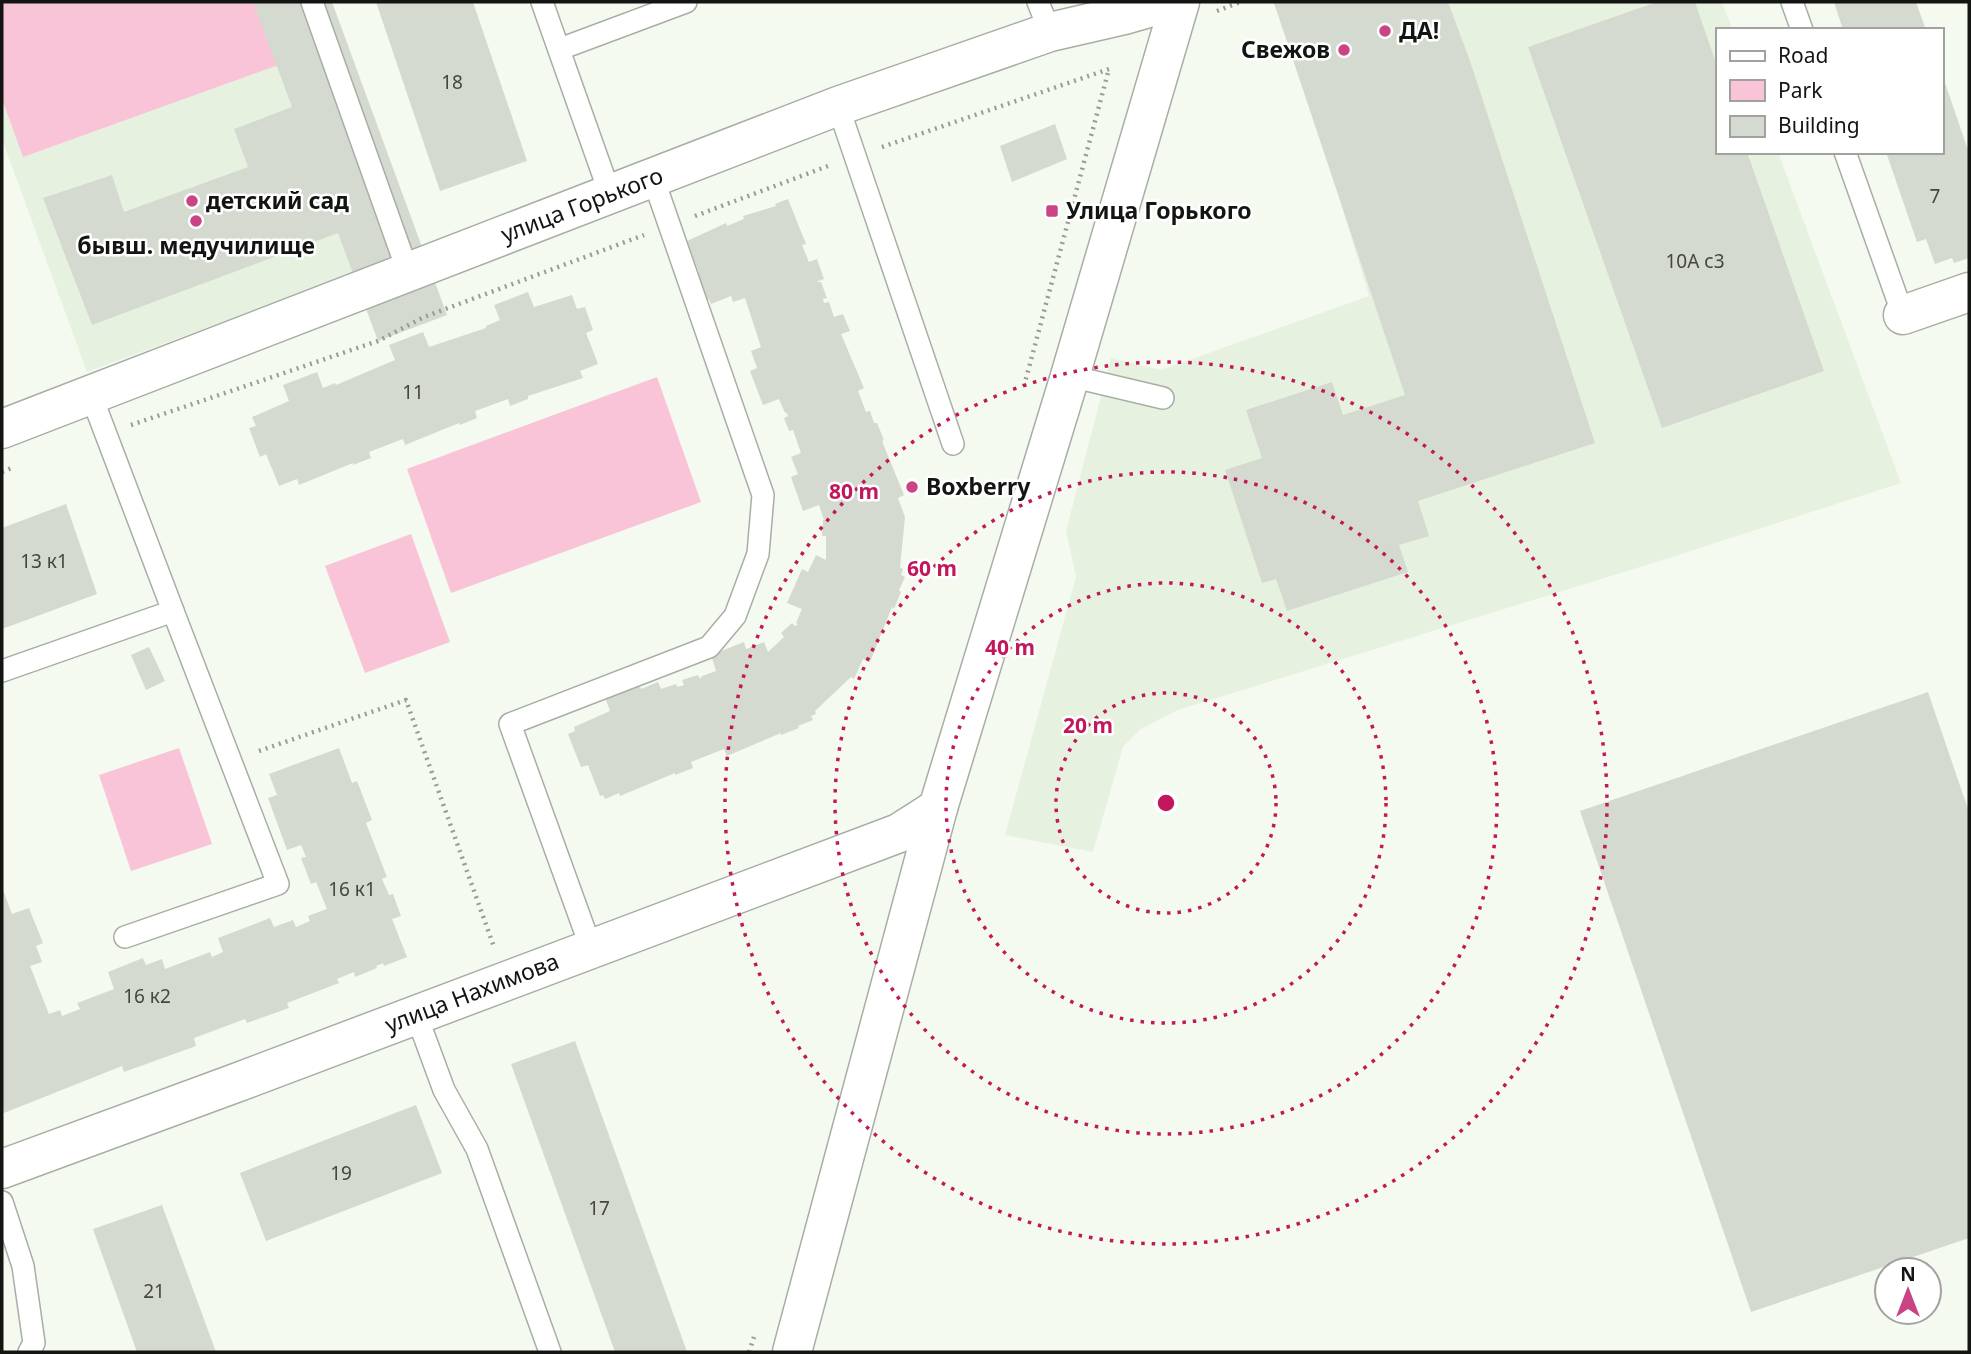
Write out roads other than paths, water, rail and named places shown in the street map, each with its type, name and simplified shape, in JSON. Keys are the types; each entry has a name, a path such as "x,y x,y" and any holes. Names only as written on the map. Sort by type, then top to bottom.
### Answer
{"street":[{"name":"улица Горького","path":"2,429 838,106 1044,17 1124,15 1169,2"},
{"path":"792,1352 938,807 1070,376 1197,7"},
{"path":"1903,315 1969,292"},
{"name":"улица Нахимова","path":"2,1169 899,833 938,807"}],"lane":[{"path":"312,2 408,272"},
{"path":"542,2 610,194"},
{"path":"560,49 687,2"},
{"path":"1792,2 1801,28"},
{"path":"838,106 953,444"},
{"path":"1846,154 1903,315"},
{"path":"592,948 509,724 709,647 735,616 758,554 763,495 653,178"},
{"path":"1070,376 1163,398"},
{"path":"91,394 278,884 125,937"},
{"path":"2,671 173,611"},
{"path":"416,1014 444,1090 477,1149 550,1352"},
{"path":"2,1202 23,1266 34,1343 29,1352"}],"place":[{"name":"ДА!","path":"1385,31"},
{"name":"Свежов","path":"1344,50"},
{"name":"детский сад","path":"192,201"},
{"name":"Улица Горького","path":"1052,211"},
{"name":"бывш. медучилище","path":"196,221"},
{"name":"Boxberry","path":"912,487"}]}
